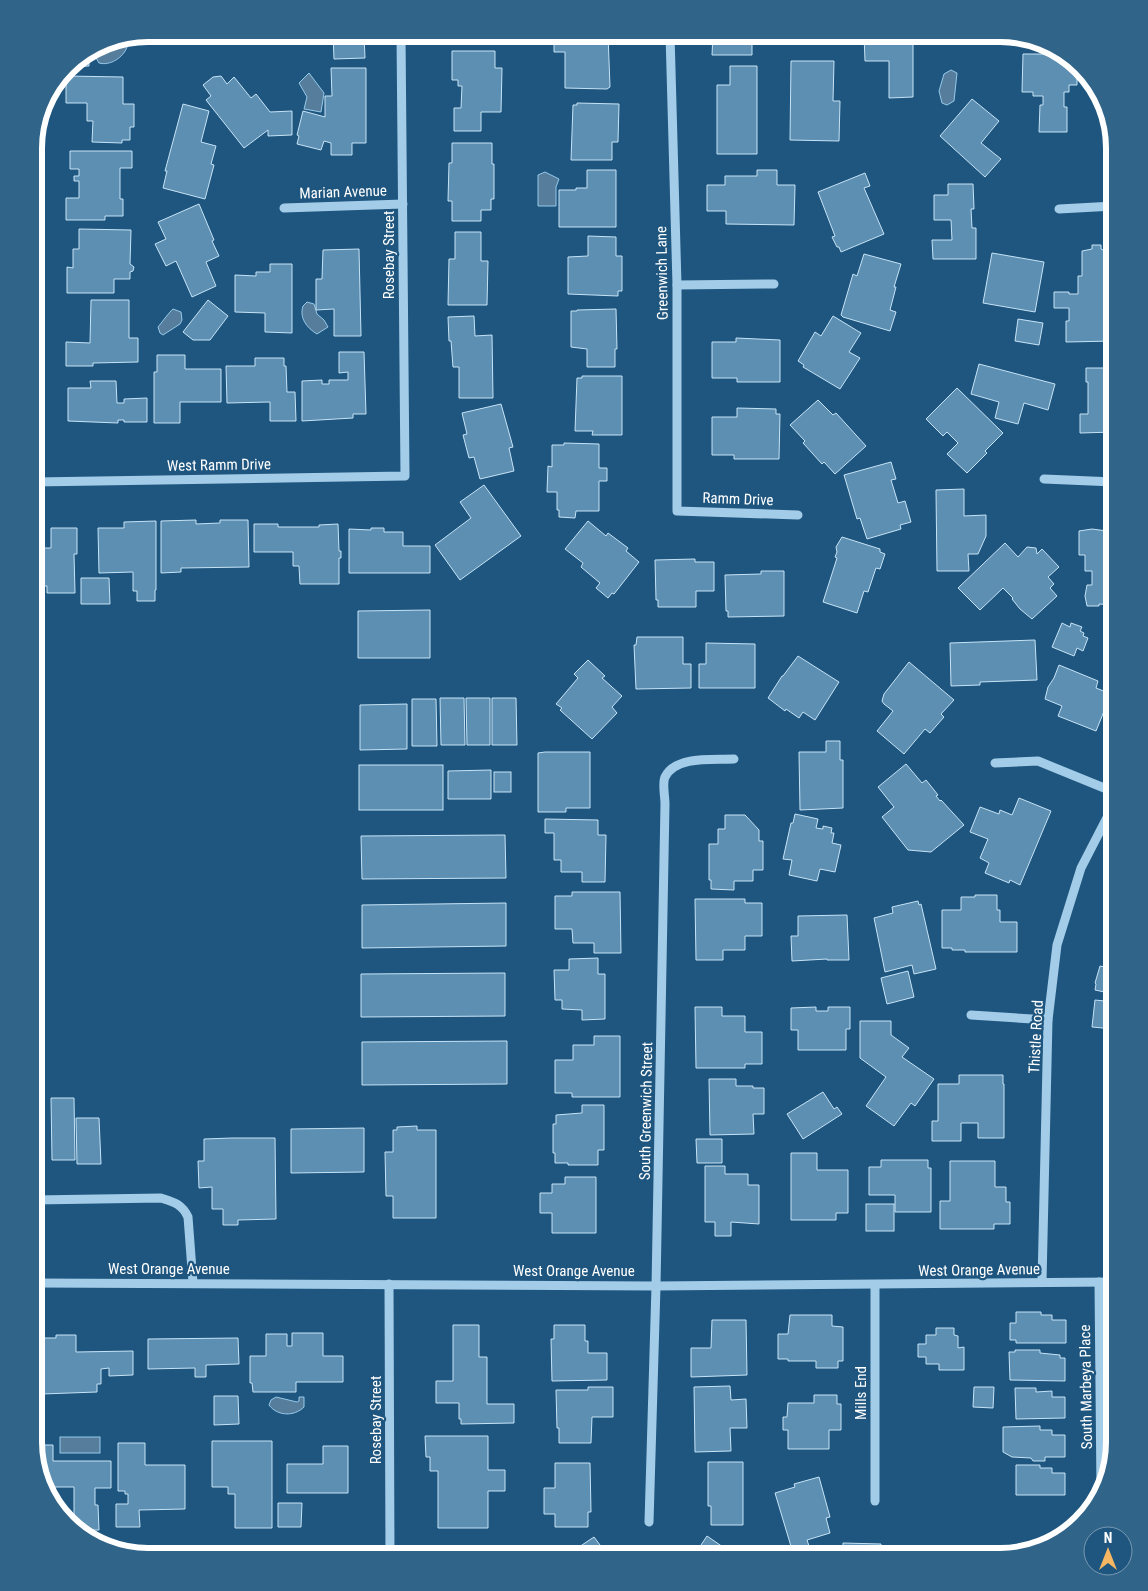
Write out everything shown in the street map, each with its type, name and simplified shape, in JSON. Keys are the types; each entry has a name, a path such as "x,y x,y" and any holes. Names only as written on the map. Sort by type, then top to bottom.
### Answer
{"street":[{"name":"Rosebay Street","path":"402,42 404,476"},
{"name":"Greenwich Lane","path":"670,43 677,285 677,511"},
{"name":"Marian Avenue","path":"284,208 403,204"},
{"path":"1059,208 1106,206"},
{"path":"677,285 774,284"},
{"name":"West Ramm Drive","path":"43,482 404,476"},
{"path":"1044,479 1106,482"},
{"name":"Ramm Drive","path":"677,511 798,514"},
{"name":"South Greenwich Street","path":"649,1522 656,1286 665,814 664,778 672,767 687,762 734,759"},
{"path":"994,763 1038,761 1106,789"},
{"name":"Thistle Road","path":"1042,1282 1048,1020 1057,945 1081,868 1106,820"},
{"path":"971,1015 1048,1020"},
{"path":"42,1200 161,1198 176,1202 184,1209 188,1217 193,1283"},
{"name":"South Marbeya Place","path":"1098,1282 1101,1473"},
{"name":"West Orange Avenue","path":"42,1283 656,1286 1106,1282"},
{"name":"Rosebay Street","path":"389,1284 390,1548"},
{"name":"Mills End","path":"875,1285 875,1501"}],"water":[{"path":"126,45 127,47 116,60 103,64 99,63 96,57 102,53 121,46"},
{"path":"951,70 957,73 954,101 947,105 942,103 939,91 944,74"},
{"path":"309,73 324,93 321,112 304,109 307,97 299,83"},
{"path":"545,172 559,179 556,187 556,206 538,206 538,175"},
{"path":"307,302 314,304 317,314 328,327 317,334 307,326 303,319 302,310"},
{"path":"173,309 181,312 182,320 180,324 163,335 158,327"},
{"path":"276,1397 297,1402 299,1397 304,1397 304,1407 291,1414 281,1413 272,1409 269,1405 271,1400"},
{"path":"60,1437 100,1437 100,1453 60,1453"}],"building":[{"path":"214,42 288,42 288,43 214,44"},
{"path":"333,42 364,42 365,58 334,59"},
{"path":"554,42 608,43 610,87 607,89 565,88 565,52 554,52"},
{"path":"713,43 752,43 752,55 712,55"},
{"path":"864,43 913,43 913,97 889,98 889,61 865,61"},
{"path":"452,51 495,51 495,68 502,68 501,112 481,112 481,131 454,131 454,108 461,108 462,86 458,86 458,80 452,80"},
{"path":"1023,54 1048,54 1069,69 1077,77 1077,85 1069,85 1069,92 1064,92 1064,107 1067,107 1067,132 1039,132 1040,105 1043,105 1043,96 1033,96 1033,92 1022,92"},
{"path":"89,61 89,66 82,66"},
{"path":"791,61 834,61 833,101 840,101 839,141 790,140"},
{"path":"730,66 757,66 757,154 717,154 717,85 730,85"},
{"path":"331,68 366,68 366,143 352,143 352,155 331,155 331,143 324,141 321,150 297,144 299,136 297,135 303,111 325,117 325,96 332,96"},
{"path":"72,76 123,77 123,104 134,104 134,127 130,127 130,140 122,140 122,143 92,142 93,121 87,121 87,103 66,103 66,82"},
{"path":"221,76 227,84 234,77 251,98 256,94 270,112 292,111 292,135 268,136 268,130 244,148 206,100 211,96 203,85 213,77"},
{"path":"972,99 999,121 981,143 1001,159 985,177 940,136"},
{"path":"577,103 619,104 618,142 612,142 612,160 571,160 573,105 577,105"},
{"path":"183,104 209,111 201,142 216,146 211,164 214,165 205,199 163,188 167,171 165,171"},
{"path":"452,143 492,143 494,199 491,199 491,210 481,210 481,221 452,221 452,201 448,201 449,163 452,163"},
{"path":"70,151 132,151 132,168 120,168 120,199 123,199 123,216 105,216 105,220 66,220 66,198 79,198 79,181 74,181 74,176 79,176 79,169 70,169"},
{"path":"587,170 616,170 616,227 559,227 559,190 587,188"},
{"path":"757,170 777,170 777,185 795,185 794,225 726,224 726,211 707,211 707,185 725,185 725,176 757,176"},
{"path":"865,173 870,186 864,188 884,234 841,252 832,237 835,236 818,192"},
{"path":"948,184 973,184 974,209 971,209 972,228 976,228 976,259 933,259 932,240 952,240 951,220 934,220 934,195 948,195"},
{"path":"199,204 219,256 206,262 216,286 192,297 176,261 166,266 155,244 166,239 158,222"},
{"path":"79,229 131,230 130,264 134,267 133,271 130,272 130,279 114,279 114,293 67,293 67,267 73,268 73,249 79,249"},
{"path":"455,232 481,232 481,261 488,261 487,305 448,305 449,259 455,259"},
{"path":"588,236 616,237 616,256 622,256 622,291 618,291 618,296 568,294 568,257 588,256"},
{"path":"1092,245 1101,245 1101,249 1106,252 1106,341 1066,342 1066,321 1069,321 1069,308 1054,308 1054,292 1078,294 1078,276 1082,276 1082,251 1092,249"},
{"path":"359,249 361,336 334,336 334,309 316,310 316,279 322,279 323,250"},
{"path":"992,253 1044,262 1035,312 983,303"},
{"path":"864,254 901,264 890,310 896,312 890,331 841,315 853,274 857,276"},
{"path":"270,264 292,264 292,333 265,332 265,313 235,312 235,275 256,276 256,272 270,272"},
{"path":"91,300 129,300 129,338 138,338 138,362 66,366 66,342 90,343"},
{"path":"208,300 228,316 210,340 193,340 183,332"},
{"path":"616,309 617,349 615,349 615,367 587,367 587,349 571,347 571,311"},
{"path":"474,316 475,336 492,335 493,398 459,398 459,367 453,367 448,317"},
{"path":"833,316 861,333 849,352 860,358 840,389 803,367 804,365 798,361 815,332 821,336"},
{"path":"1018,319 1043,323 1039,345 1015,341"},
{"path":"736,338 780,340 780,382 737,382 737,378 712,378 712,342 736,342"},
{"path":"339,352 364,352 366,414 353,414 353,418 302,421 302,381 322,380 322,384 329,384 329,380 348,380 348,372 339,373"},
{"path":"157,355 185,355 185,369 221,369 221,402 180,402 180,423 154,423 154,372 157,372"},
{"path":"255,358 284,358 287,392 295,392 296,421 270,421 270,402 227,403 226,366 255,366"},
{"path":"979,364 1055,384 1048,410 1024,403 1018,424 995,418 999,402 971,394"},
{"path":"1086,368 1106,368 1106,432 1080,433 1080,414 1088,414 1088,382 1086,382"},
{"path":"582,376 622,376 622,435 592,435 593,431 575,431 577,378 582,378"},
{"path":"90,381 116,381 117,403 124,403 124,399 147,398 147,422 124,422 124,420 118,420 118,423 68,421 68,388 91,388"},
{"path":"957,388 1003,433 967,473 947,454 958,443 947,432 943,436 926,419"},
{"path":"818,400 833,415 836,413 866,446 835,474 824,462 822,464 790,425"},
{"path":"501,404 513,447 509,448 514,471 480,479 474,457 469,458 463,435 467,434 462,413"},
{"path":"737,408 776,409 776,414 780,414 779,459 734,459 734,455 712,455 712,417 737,417"},
{"path":"564,443 599,444 599,468 607,468 607,481 599,481 599,511 576,511 575,518 559,517 557,492 547,492 548,466 552,467 552,445 564,445"},
{"path":"891,462 896,479 891,480 898,503 905,501 911,522 900,525 901,529 867,539 860,518 857,519 844,475"},
{"path":"484,485 521,536 460,580 435,545 471,518 460,502"},
{"path":"964,489 964,516 986,515 986,536 978,554 968,554 969,571 937,571 936,490"},
{"path":"196,520 196,524 220,523 220,520 248,520 249,567 181,568 181,572 161,573 161,521"},
{"path":"156,521 155,601 137,601 137,591 133,591 133,572 99,573 98,528 124,528 124,522"},
{"path":"588,521 606,536 608,533 628,548 626,551 639,562 614,594 612,593 608,598 596,588 600,583 581,567 583,563 565,549"},
{"path":"254,524 278,524 278,527 319,527 319,525 338,524 339,551 341,551 341,558 339,558 339,584 300,584 299,566 293,566 293,552 254,552"},
{"path":"51,528 77,528 77,554 74,554 75,593 47,593 47,586 43,586 44,548 51,548"},
{"path":"371,528 384,528 384,532 403,532 403,546 430,546 430,573 349,573 349,529 371,530"},
{"path":"1092,529 1106,531 1106,604 1087,606 1085,596 1087,585 1092,585 1092,571 1085,571 1085,555 1079,555 1079,531"},
{"path":"842,537 880,549 880,552 885,554 880,569 876,568 868,592 864,591 857,613 823,602 837,558 835,557 836,547"},
{"path":"1005,543 1018,557 1027,547 1036,548 1037,554 1042,549 1059,567 1048,577 1054,584 1050,588 1057,596 1032,619 1020,609 1003,588 980,610 958,588"},
{"path":"695,559 695,562 714,562 714,591 696,591 696,607 658,607 658,600 656,600 655,560"},
{"path":"761,571 784,571 784,616 728,617 728,611 726,611 725,575 761,574"},
{"path":"81,578 109,578 110,604 81,604"},
{"path":"430,610 430,658 358,658 358,611"},
{"path":"1062,623 1070,627 1071,623 1082,627 1080,631 1084,633 1083,636 1088,638 1083,651 1077,648 1074,656 1052,647"},
{"path":"637,637 683,637 683,664 691,664 691,688 636,689 634,645 636,645"},
{"path":"1035,640 1037,680 980,682 980,685 951,686 950,643"},
{"path":"706,643 755,644 755,688 699,688 699,664 706,664"},
{"path":"798,656 839,682 815,720 803,712 799,718 786,709 785,711 768,698"},
{"path":"588,660 605,676 602,678 622,696 612,707 617,713 592,739 560,710 562,708 556,704 578,678 574,674"},
{"path":"909,662 954,700 941,714 944,717 930,733 925,729 904,754 877,731 893,711 882,701 884,694"},
{"path":"1059,665 1098,681 1096,688 1106,692 1106,706 1096,731 1058,716 1062,706 1045,699 1048,687"},
{"path":"440,698 464,698 465,745 441,745"},
{"path":"466,698 490,698 490,745 467,745"},
{"path":"492,698 516,698 517,745 492,745"},
{"path":"412,699 436,699 437,746 412,746"},
{"path":"407,704 407,749 360,750 360,705"},
{"path":"826,741 840,741 840,760 843,760 843,808 800,810 799,752 826,752"},
{"path":"590,752 590,808 566,808 566,812 538,812 538,753"},
{"path":"906,764 922,783 926,780 938,795 936,796 940,801 964,825 931,852 908,850 882,817 894,807 878,787"},
{"path":"359,765 443,765 443,810 359,810"},
{"path":"491,770 491,799 448,799 448,771"},
{"path":"494,772 511,772 511,792 494,792"},
{"path":"1019,798 1051,811 1020,885 1010,880 1009,883 985,873 989,863 980,858 988,839 970,832 980,807 999,814 1000,810 1012,815"},
{"path":"795,814 818,819 816,828 823,829 823,826 832,828 831,833 834,833 832,843 841,845 835,872 820,869 817,881 789,875 792,860 783,859 791,823 793,823"},
{"path":"725,815 745,815 759,830 759,841 763,841 763,870 753,870 753,881 734,881 734,890 711,889 711,880 709,880 709,844 718,844 718,829 725,829"},
{"path":"545,819 598,820 598,835 606,835 605,882 582,882 582,872 561,872 561,860 554,860 554,833 545,833"},
{"path":"505,835 506,878 362,879 361,836"},
{"path":"572,892 620,892 621,953 594,953 594,943 573,943 572,929 555,929 555,896 572,896"},
{"path":"975,895 997,895 997,910 1000,910 1000,922 1017,922 1017,952 965,952 965,950 942,948 942,910 961,910 961,897 975,897"},
{"path":"695,899 745,899 745,903 762,903 762,936 745,936 745,950 723,950 723,960 696,960"},
{"path":"918,901 919,905 921,904 936,969 914,974 912,965 885,972 874,918 893,913 892,907"},
{"path":"506,903 506,946 362,948 362,905"},
{"path":"847,915 849,960 792,961 791,936 798,936 798,916"},
{"path":"598,958 598,974 605,974 605,1019 582,1020 582,1010 562,1009 562,1000 555,1000 554,970 569,970 569,959"},
{"path":"1100,966 1106,967 1106,992 1095,990"},
{"path":"908,971 914,997 887,1004 881,978"},
{"path":"505,973 505,1016 361,1017 361,974"},
{"path":"1095,1000 1106,1001 1106,1028 1092,1027"},
{"path":"695,1007 722,1007 722,1016 745,1016 745,1032 762,1032 762,1064 745,1064 745,1068 696,1068"},
{"path":"816,1007 816,1011 828,1011 828,1007 850,1007 850,1029 846,1029 846,1050 798,1050 798,1030 791,1030 791,1008"},
{"path":"860,1021 891,1021 891,1035 909,1048 902,1057 934,1079 915,1106 911,1103 894,1126 866,1106 886,1077 860,1058"},
{"path":"594,1036 620,1036 620,1097 572,1097 572,1093 555,1093 555,1060 573,1060 573,1045 594,1045"},
{"path":"507,1041 507,1084 362,1085 362,1042"},
{"path":"959,1075 1003,1075 1004,1138 978,1138 978,1123 961,1123 961,1141 932,1141 932,1121 938,1121 938,1084 959,1084"},
{"path":"709,1079 736,1079 736,1086 764,1088 764,1114 753,1114 754,1134 710,1135"},
{"path":"823,1092 834,1109 837,1107 842,1114 803,1139 787,1114"},
{"path":"51,1098 74,1098 75,1160 52,1160"},
{"path":"582,1105 604,1105 604,1150 598,1150 598,1165 555,1163 553,1124 556,1124 556,1115 582,1113"},
{"path":"76,1118 99,1118 101,1164 77,1164"},
{"path":"417,1126 417,1130 436,1130 436,1218 393,1218 393,1196 386,1196 385,1152 393,1152 393,1130 397,1130 397,1127"},
{"path":"364,1128 364,1172 291,1173 291,1129"},
{"path":"275,1138 276,1219 238,1220 238,1225 223,1225 223,1209 212,1209 212,1187 199,1188 198,1161 204,1161 204,1139"},
{"path":"696,1139 722,1139 722,1163 697,1163"},
{"path":"791,1153 817,1153 817,1170 848,1170 848,1213 836,1213 836,1220 791,1220"},
{"path":"881,1160 928,1160 928,1168 931,1168 931,1212 895,1212 895,1195 869,1195 869,1167 881,1167"},
{"path":"950,1161 995,1161 995,1187 1006,1187 1006,1202 1010,1202 1010,1224 994,1224 994,1229 940,1229 940,1201 950,1201"},
{"path":"705,1166 725,1166 725,1174 748,1174 748,1185 759,1185 759,1224 731,1222 731,1236 715,1236 715,1222 705,1222"},
{"path":"565,1177 596,1177 596,1233 552,1233 552,1213 540,1213 540,1193 552,1193 552,1184 565,1184"},
{"path":"866,1204 894,1204 894,1231 866,1231"},
{"path":"1016,1312 1041,1312 1041,1315 1052,1315 1052,1320 1066,1320 1066,1343 1016,1343 1016,1340 1010,1340 1010,1323 1016,1323"},
{"path":"790,1315 832,1315 832,1326 843,1327 843,1361 838,1361 838,1368 816,1368 816,1361 778,1359 778,1334 788,1334"},
{"path":"712,1320 746,1320 747,1375 691,1377 691,1348 711,1348"},
{"path":"453,1325 479,1325 479,1357 487,1357 487,1404 514,1404 514,1423 461,1424 461,1419 459,1419 459,1403 436,1403 436,1381 453,1381"},
{"path":"554,1325 585,1325 585,1341 588,1341 588,1353 607,1353 607,1380 552,1381 551,1339 554,1339"},
{"path":"936,1328 954,1328 954,1335 958,1336 958,1348 964,1347 964,1370 939,1370 939,1364 926,1364 926,1357 918,1357 918,1344 926,1344 926,1335 936,1335"},
{"path":"292,1333 323,1333 323,1356 343,1356 343,1382 296,1382 296,1392 253,1392 252,1383 250,1383 250,1356 266,1356 266,1334 287,1334 287,1346 292,1346"},
{"path":"56,1335 76,1335 76,1352 133,1351 133,1375 109,1376 109,1368 101,1369 101,1384 97,1384 97,1392 42,1394 42,1338 56,1338"},
{"path":"238,1338 239,1364 206,1365 206,1377 195,1377 195,1368 148,1369 148,1339"},
{"path":"1015,1350 1040,1350 1040,1353 1060,1355 1060,1358 1065,1358 1065,1381 1010,1380 1009,1352 1015,1352"},
{"path":"730,1386 731,1400 746,1399 747,1428 730,1428 731,1451 695,1452 694,1387"},
{"path":"588,1387 613,1387 613,1417 592,1417 591,1443 559,1443 556,1390 588,1390"},
{"path":"974,1387 994,1387 993,1408 973,1407"},
{"path":"1015,1388 1036,1388 1036,1392 1052,1391 1052,1397 1065,1397 1065,1418 1016,1419"},
{"path":"814,1395 837,1395 837,1404 841,1404 841,1430 829,1430 829,1449 788,1449 788,1430 783,1430 783,1417 787,1417 788,1403 814,1403"},
{"path":"214,1396 238,1396 239,1424 214,1425"},
{"path":"1040,1426 1040,1430 1052,1430 1052,1435 1065,1435 1065,1457 1045,1457 1045,1461 1033,1461 1031,1458 1012,1457 1003,1452 1003,1427"},
{"path":"425,1436 488,1436 488,1470 505,1470 505,1491 488,1491 488,1528 438,1528 438,1471 430,1471 430,1457 426,1457"},
{"path":"212,1441 272,1441 272,1528 235,1528 235,1494 228,1494 228,1487 212,1487"},
{"path":"118,1443 145,1443 145,1465 185,1465 185,1509 139,1510 140,1527 116,1527 116,1504 128,1504 128,1494 125,1494 125,1491 118,1491"},
{"path":"42,1445 53,1445 53,1461 111,1461 111,1488 95,1488 95,1505 98,1505 99,1530 89,1530 74,1517 74,1487 53,1487 46,1470"},
{"path":"323,1446 348,1446 348,1493 287,1493 287,1464 323,1464"},
{"path":"708,1462 743,1462 743,1525 711,1525 711,1506 708,1506"},
{"path":"555,1463 590,1463 591,1512 588,1512 588,1527 555,1527 555,1514 544,1514 544,1488 555,1488"},
{"path":"1016,1465 1040,1465 1040,1468 1052,1468 1052,1473 1065,1473 1065,1495 1016,1495"},
{"path":"819,1477 830,1517 826,1518 830,1533 807,1540 810,1548 792,1548 775,1493 795,1487 794,1484"},
{"path":"278,1503 302,1503 301,1527 278,1527"},
{"path":"707,1536 723,1547 722,1548 699,1548"},
{"path":"594,1537 602,1548 578,1548"},
{"path":"843,1543 881,1544 881,1548 843,1548"},
{"path":"437,1546 461,1547 461,1548 437,1548"}]}
